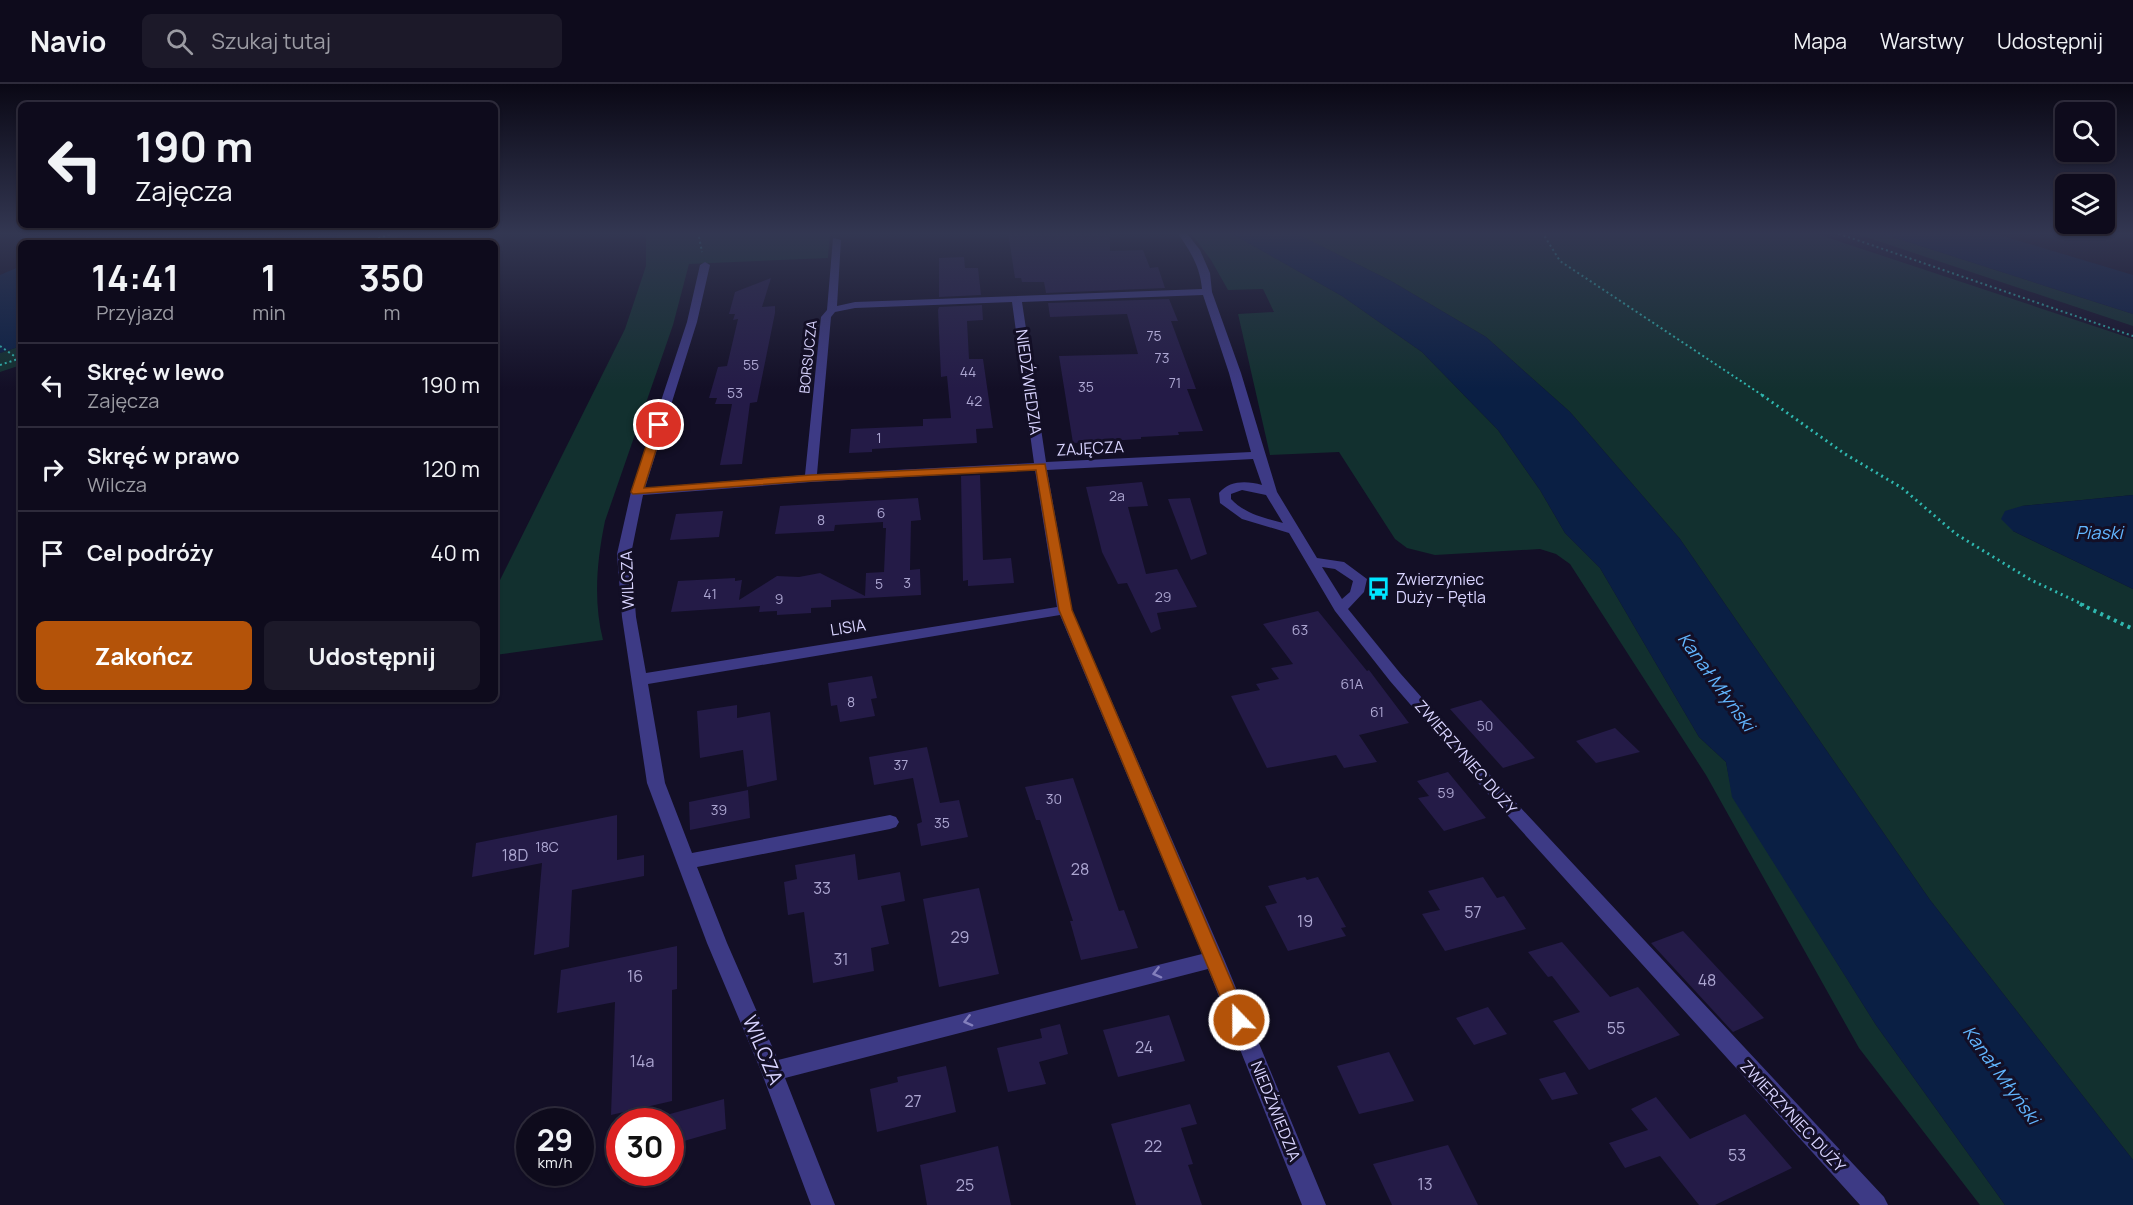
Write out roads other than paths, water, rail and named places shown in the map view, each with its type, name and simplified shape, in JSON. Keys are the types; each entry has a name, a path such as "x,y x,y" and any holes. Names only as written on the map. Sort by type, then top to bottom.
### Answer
{"street":[{"name":"WILCZA","path":"701,284 692,322 637,492 624,554 629,617 656,783 685,862 772,1071 823,1205"},
{"name":"BORSUCZA","path":"811,478 826,316 832,310 833,284"},
{"name":"ZWIERZYNIEC DUŻY","path":"1206,284 1271,492 1340,608 1395,677 1486,781 1876,1205"},
{"path":"832,310 855,305 1207,292"},
{"name":"NIEDŹWIEDZIA","path":"1017,299 1041,467 1065,610 1214,959 1314,1205"},
{"name":"ZAJĘCZA","path":"637,492 811,478 1258,455"},
{"path":"1271,492 1242,486 1232,488 1225,493 1225,500 1230,507 1245,515 1292,530"},
{"path":"1312,561 1340,566 1360,579 1361,589 1354,598 1340,608"},
{"name":"LISIA","path":"638,680 1065,610"},
{"path":"685,862 890,822"},
{"path":"772,1071 1214,959"}],"water":[{"path":"0,284 18,284 18,347 0,353"},
{"name":"Kanał Młyński","path":"1321,284 1397,284 1486,337 1570,412 1680,539 1930,900 2133,1160 2133,1205 2005,1205 1876,1025 1732,797 1726,762 1699,737 1600,568 1565,533 1540,490 1498,430 1422,352 1342,296"},
{"path":"2040,284 2133,284 2133,314"},
{"name":"Piaski","path":"2133,495 2133,589 2013,531 2001,519 2005,511 2022,506"}],"place":[{"name":"Zwierzyniec Duży – Pętla","path":"1378,588"}]}
